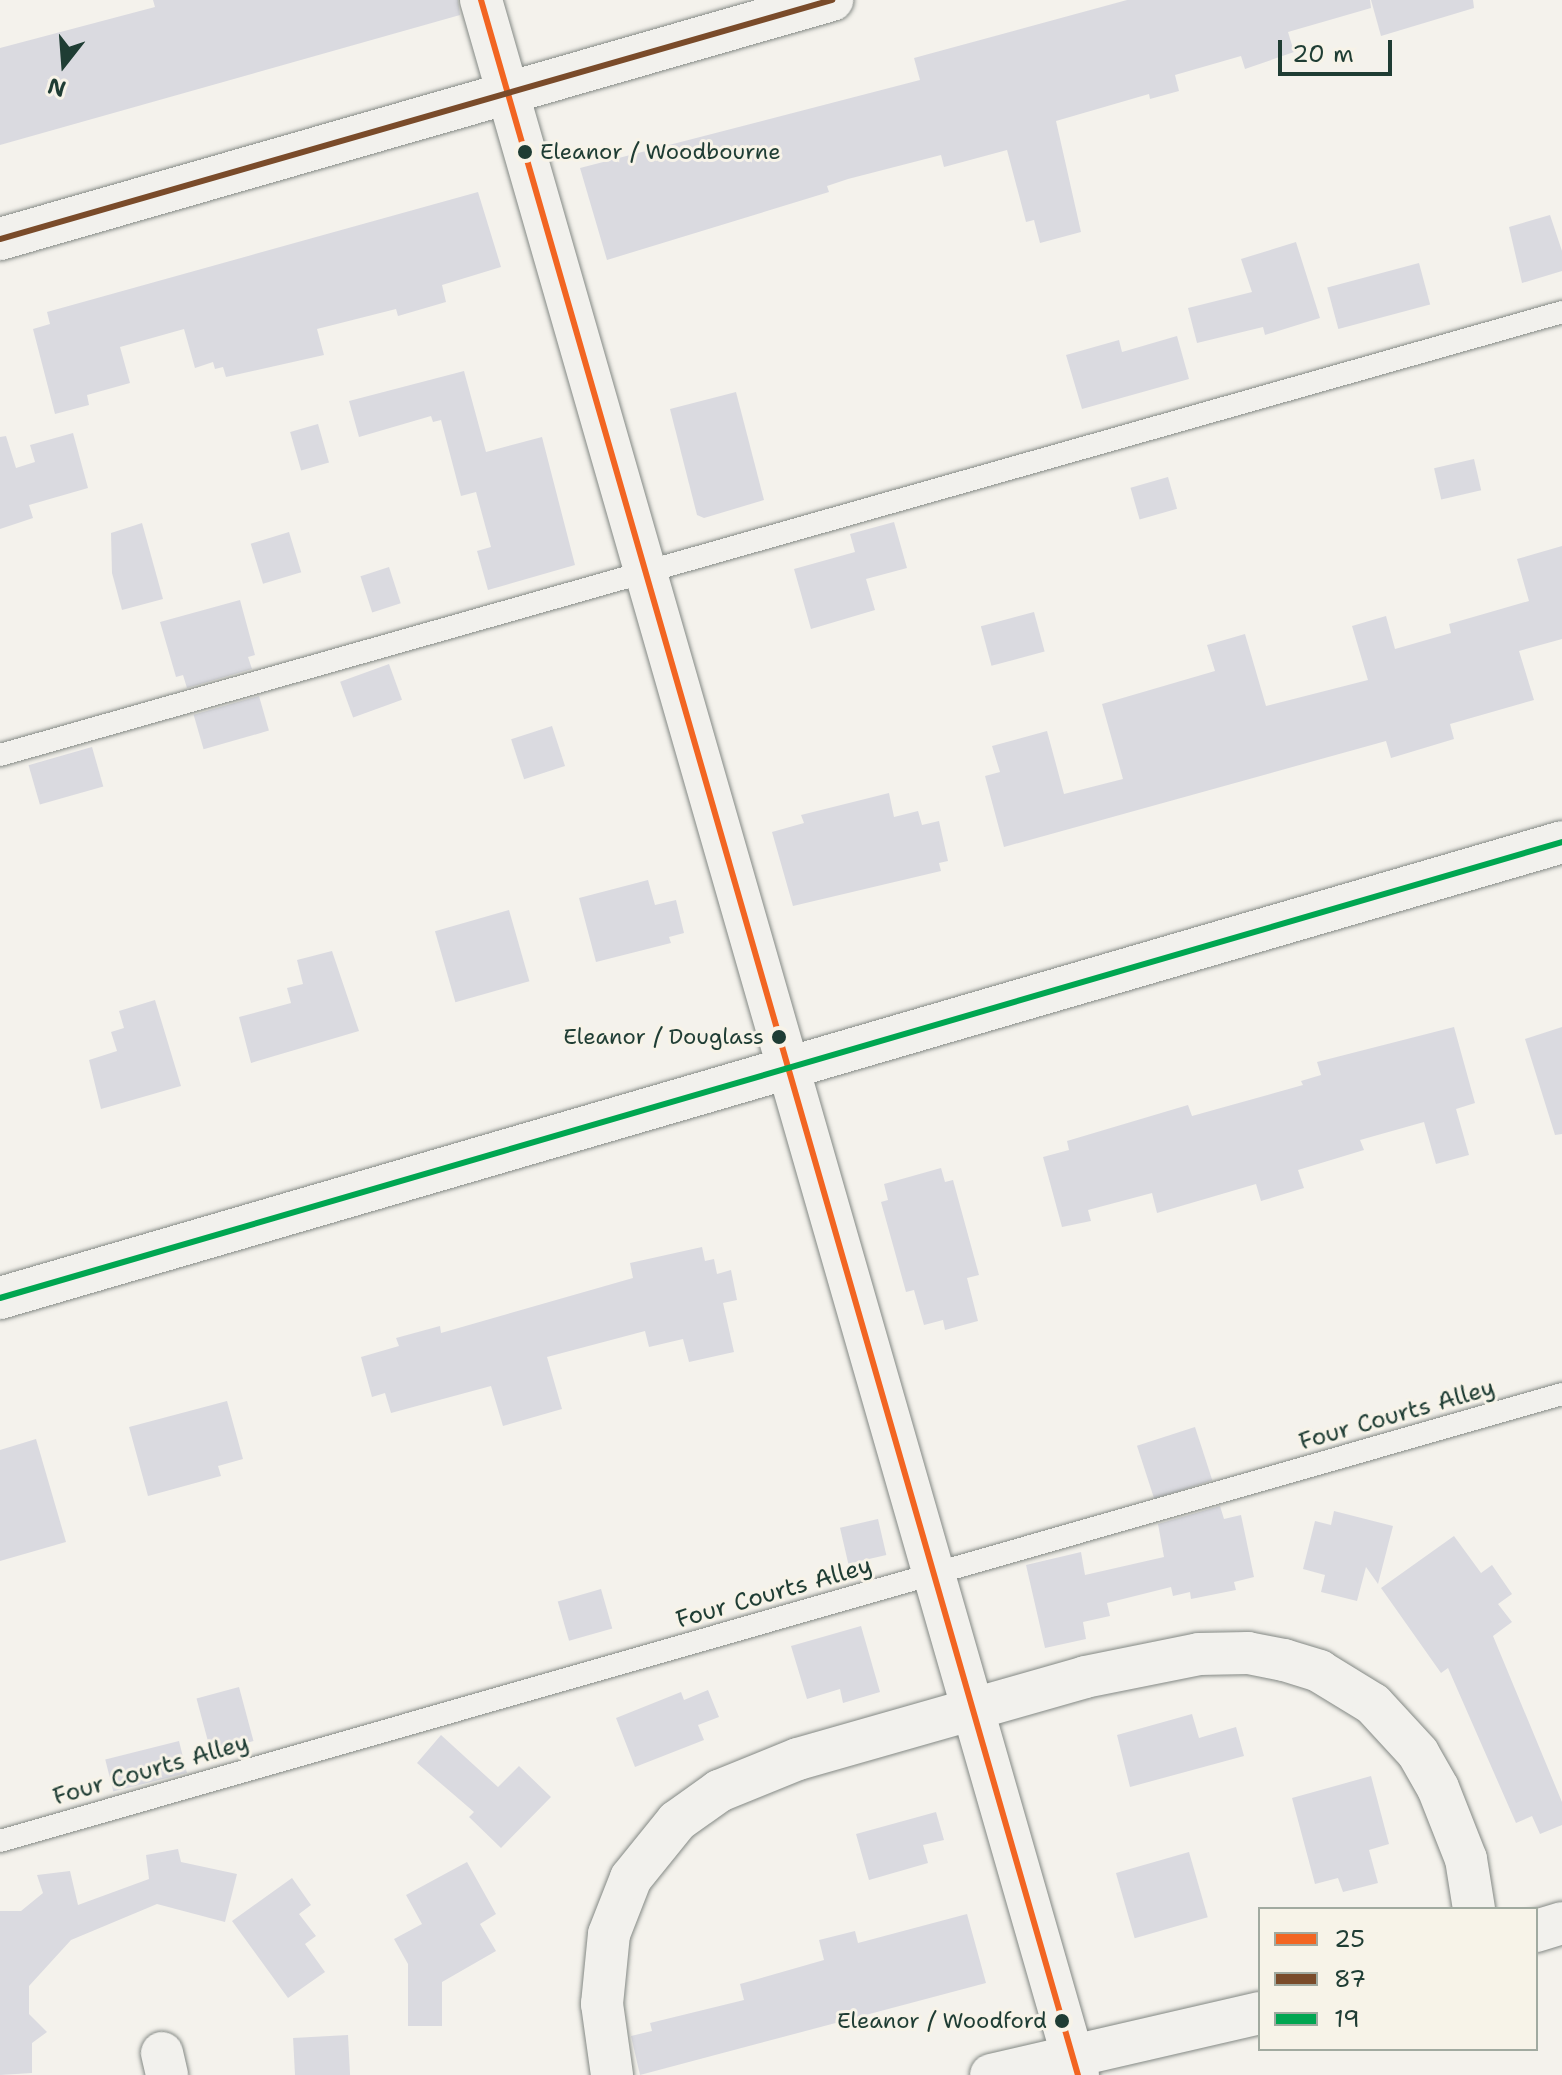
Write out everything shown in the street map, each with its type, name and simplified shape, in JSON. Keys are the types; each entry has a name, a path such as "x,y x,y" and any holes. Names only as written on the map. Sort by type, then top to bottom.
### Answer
{"street":[{"path":"481,0 648,568 1075,2064"},
{"path":"0,239 832,0"},
{"path":"0,1298 1562,842"},
{"path":"612,2075 602,2004 609,1934 631,1878 677,1821 719,1791 757,1773 1085,1677 1199,1654 1248,1653 1319,1671 1373,1704 1418,1753 1454,1823 1474,1907"},
{"path":"1538,1930 1562,1923"},
{"path":"991,2075 1075,2064 1258,2014"}],"lane":[{"path":"0,755 648,568 1562,312"},
{"name":"Four Courts Alley","path":"0,1841 936,1577 1562,1394"}],"building":[{"path":"153,0 458,0 460,15 0,145 0,48 155,7"},
{"path":"1127,0 1370,0 1371,8 1288,32 1294,52 1245,69 1241,56 1175,75 1179,91 1150,99 1149,94 1056,121 1081,232 1040,243 1034,220 1026,222 1007,150 944,167 941,155 848,179 827,186 829,192 607,260 580,168 920,80 914,58"},
{"path":"1371,0 1473,0 1474,8 1381,36"},
{"path":"478,192 501,267 442,285 446,302 398,316 396,309 317,329 324,355 226,377 223,367 215,369 213,362 195,368 184,329 120,347 130,383 87,395 89,405 55,414 33,329 50,324 47,312"},
{"path":"1550,215 1562,251 1562,271 1522,283 1509,227"},
{"path":"1296,242 1320,318 1265,335 1263,327 1197,343 1188,308 1252,292 1241,259"},
{"path":"1419,263 1430,305 1338,329 1327,288"},
{"path":"1177,336 1189,379 1082,409 1066,355 1119,340 1122,352"},
{"path":"464,371 486,452 542,437 575,565 488,590 477,551 491,547 476,492 461,496 441,420 433,422 431,416 359,437 349,401"},
{"path":"736,392 764,500 704,518 697,515 670,409"},
{"path":"318,424 329,462 301,470 290,432"},
{"path":"73,433 88,488 29,505 33,518 0,529 0,437 6,436 16,468 35,462 30,445"},
{"path":"1474,459 1481,490 1441,499 1434,468"},
{"path":"1168,477 1177,509 1140,519 1131,488"},
{"path":"894,522 907,568 866,579 875,610 811,629 794,569 855,552 850,534"},
{"path":"142,523 163,599 122,610 112,573 111,533"},
{"path":"289,532 301,572 263,584 251,544"},
{"path":"1562,546 1562,639 1519,651 1534,700 1450,724 1454,739 1391,758 1386,741 1004,847 985,776 1000,772 992,746 1047,731 1064,794 1123,779 1102,704 1215,671 1207,645 1245,634 1266,706 1368,680 1352,626 1386,616 1395,649 1451,633 1449,624 1529,601 1517,559"},
{"path":"389,567 401,603 372,612 360,576"},
{"path":"240,600 255,655 248,657 252,669 187,688 183,675 176,677 160,622"},
{"path":"1034,612 1045,652 991,666 981,626"},
{"path":"389,664 402,700 353,717 340,682"},
{"path":"259,696 269,731 204,749 194,715"},
{"path":"552,726 565,766 524,779 511,739"},
{"path":"92,747 103,786 40,805 29,765"},
{"path":"889,793 894,817 918,811 922,825 939,821 948,861 939,863 941,871 793,906 772,832 804,823 801,815"},
{"path":"648,880 655,905 676,900 684,933 669,937 671,943 596,962 579,898"},
{"path":"509,910 529,981 455,1002 435,931"},
{"path":"332,951 359,1031 251,1063 239,1017 291,1003 287,988 303,984 297,960"},
{"path":"155,1000 181,1086 101,1109 89,1060 117,1051 111,1032 124,1028 119,1011"},
{"path":"1454,1027 1475,1103 1456,1109 1469,1155 1436,1164 1424,1122 1360,1140 1364,1150 1298,1170 1304,1188 1261,1201 1256,1184 1157,1213 1152,1193 1088,1210 1091,1221 1062,1227 1043,1157 1069,1150 1067,1141 1188,1105 1192,1116 1303,1085 1301,1081 1321,1075 1317,1062"},
{"path":"1562,1027 1562,1134 1555,1135 1525,1039"},
{"path":"941,1168 945,1182 953,1180 979,1275 967,1278 978,1321 945,1330 943,1320 924,1325 914,1290 906,1292 881,1202 888,1200 884,1184"},
{"path":"702,1247 705,1261 714,1259 717,1274 731,1270 737,1300 723,1303 734,1352 689,1362 683,1339 649,1347 645,1331 547,1357 562,1409 503,1426 491,1386 391,1413 385,1393 372,1397 361,1357 399,1346 396,1338 440,1326 441,1333 633,1278 630,1263"},
{"path":"227,1401 243,1459 218,1466 221,1476 148,1496 129,1427"},
{"path":"1195,1427 1212,1480 1154,1499 1137,1446"},
{"path":"36,1439 66,1542 0,1561 0,1450"},
{"path":"1220,1506 1224,1519 1241,1515 1254,1577 1234,1582 1236,1590 1191,1599 1190,1592 1173,1596 1171,1587 1107,1603 1110,1616 1083,1622 1086,1639 1045,1648 1026,1565 1081,1552 1085,1575 1164,1557 1158,1524"},
{"path":"1334,1511 1393,1526 1378,1584 1366,1567 1357,1601 1321,1592 1325,1575 1303,1569 1315,1521 1331,1525"},
{"path":"878,1519 886,1555 848,1564 840,1528"},
{"path":"1454,1536 1481,1573 1492,1565 1512,1594 1498,1604 1512,1622 1493,1636 1562,1802 1562,1825 1540,1834 1532,1816 1516,1823 1448,1668 1441,1673 1381,1588"},
{"path":"601,1589 612,1628 569,1641 558,1601"},
{"path":"861,1626 880,1692 843,1703 840,1689 807,1699 791,1646"},
{"path":"239,1687 253,1741 211,1752 196,1698"},
{"path":"708,1690 719,1717 698,1725 704,1740 635,1767 616,1718 681,1692 684,1700"},
{"path":"1192,1714 1199,1738 1236,1727 1244,1756 1130,1787 1117,1735"},
{"path":"441,1735 498,1787 519,1766 551,1797 501,1848 469,1817 474,1812 417,1763"},
{"path":"179,1741 187,1773 113,1791 105,1759"},
{"path":"1371,1776 1389,1844 1369,1850 1378,1883 1343,1892 1338,1878 1315,1884 1292,1798"},
{"path":"936,1812 944,1840 923,1845 928,1863 869,1880 856,1834"},
{"path":"178,1849 181,1862 237,1874 225,1922 157,1904 71,1940 29,1986 29,2014 47,2032 32,2043 32,2073 0,2075 0,1911 21,1911 43,1893 37,1875 70,1871 78,1905 149,1879 146,1855"},
{"path":"1189,1852 1208,1917 1135,1938 1116,1873"},
{"path":"467,1862 496,1914 480,1924 496,1951 442,1982 442,2026 408,2026 408,1964 394,1939 422,1924 406,1895"},
{"path":"292,1878 311,1905 299,1914 316,1936 305,1944 325,1972 288,1998 232,1921"},
{"path":"967,1914 986,1983 640,2075 631,2036 652,2031 650,2023 744,2000 740,1984 824,1960 819,1940 855,1931 858,1943"},
{"path":"348,2035 350,2075 295,2075 293,2038"}],"transit line":[{"name":"25","path":"481,0 1078,2075"},
{"name":"87","path":"0,239 832,0"},
{"name":"19","path":"0,1298 1562,842"}],"place":[{"name":"Eleanor / Woodbourne","path":"525,152"},
{"name":"Eleanor / Douglass","path":"779,1037"},
{"name":"Eleanor / Woodford","path":"1062,2021"}]}
